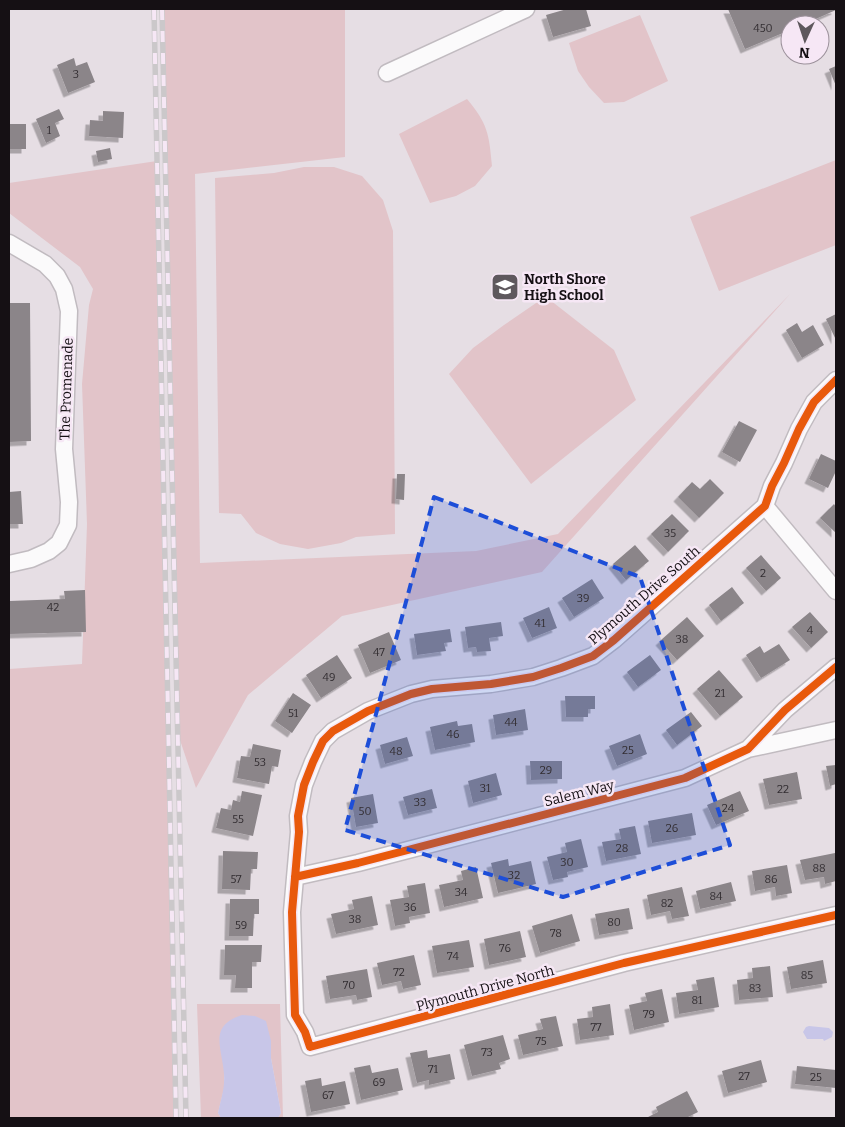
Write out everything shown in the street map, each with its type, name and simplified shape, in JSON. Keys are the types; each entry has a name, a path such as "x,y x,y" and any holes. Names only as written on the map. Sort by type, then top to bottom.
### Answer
{"street":[{"path":"387,72 526,9"},
{"name":"The Promenade","path":"9,243 46,264 57,276 64,289 69,311 64,449 70,502 68,525 59,543 31,559 9,564"},
{"name":"Plymouth Drive South","path":"295,877 299,832 298,816 304,785 323,741 333,731 368,711 411,694 432,689 491,684 533,676 562,668 593,656 614,640 765,506 772,486 814,402 836,380"},
{"path":"765,506 836,591"},
{"name":"Salem Way","path":"295,877 358,863 684,778 748,749 785,710 836,666"},
{"path":"748,749 836,730"},
{"name":"Plymouth Drive North","path":"295,877 292,912 295,1015 305,1032 310,1047 624,963 836,915"}],"highlighted area":[{"path":"434,497 640,577 730,845 563,897 345,830"}],"shaded area":[{"path":"162,9 345,9 345,157 195,174 200,563 476,551 558,534 790,294 542,572 342,616 248,695 196,788 178,734"},
{"path":"640,15 668,81 624,102 604,103 589,87 578,71 569,43"},
{"path":"467,99 486,130 492,166 475,186 456,196 430,203 399,134"},
{"path":"836,160 836,245 719,291 690,217"},
{"path":"157,161 175,1118 9,1118 9,669 82,664 87,524 82,384 89,305 93,289 80,267 9,213 9,183"},
{"path":"304,167 334,167 362,176 383,200 393,231 395,534 356,537 341,543 308,549 280,544 256,533 241,514 219,513 215,178 274,173"},
{"path":"550,300 614,350 636,400 531,484 449,374 473,348 504,325 539,301"},
{"path":"197,1004 280,1004 283,1118 278,1118 281,1113 271,1058 271,1041 224,1072 224,1089 218,1113 221,1118 201,1118"}],"water":[{"path":"242,1015 255,1016 266,1021 271,1041 271,1058 281,1113 278,1118 221,1118 218,1113 223,1094 224,1079 220,1046 221,1031 231,1020"},
{"path":"809,1026 829,1028 833,1032 832,1037 824,1041 823,1039 807,1039 803,1032"}],"building":[{"path":"567,9 586,9 591,26 553,37 546,15"},
{"path":"728,9 836,9 825,15 780,15 780,34 745,49"},
{"path":"74,58 76,66 87,62 95,82 68,93 57,65"},
{"path":"836,66 836,86 829,69"},
{"path":"59,109 64,119 55,123 60,136 46,143 36,119"},
{"path":"103,111 124,112 123,138 89,136 90,120 103,121"},
{"path":"9,124 26,124 26,149 9,149"},
{"path":"110,148 112,159 98,162 96,151"},
{"path":"9,303 30,303 31,441 9,442"},
{"path":"836,314 836,340 826,319"},
{"path":"797,323 802,332 813,325 824,345 802,358 786,330"},
{"path":"739,421 757,430 740,462 722,452"},
{"path":"821,454 836,461 836,471 828,488 809,479"},
{"path":"397,474 405,474 404,500 396,499"},
{"path":"710,479 724,493 699,518 678,497 692,482 700,489"},
{"path":"21,491 23,524 9,524 9,492"},
{"path":"834,504 836,507 836,533 820,518"},
{"path":"672,514 689,531 668,552 651,534"},
{"path":"635,545 649,561 626,580 613,564"},
{"path":"761,555 781,578 766,591 746,568"},
{"path":"592,579 604,598 574,617 562,598"},
{"path":"732,587 744,603 721,621 709,605"},
{"path":"85,590 86,632 9,634 9,601 65,599 64,591"},
{"path":"549,607 557,628 532,638 523,618"},
{"path":"810,612 828,632 811,648 792,627"},
{"path":"687,617 704,636 677,660 660,641"},
{"path":"501,622 503,636 489,638 491,651 477,652 476,647 468,648 465,627"},
{"path":"450,629 452,642 444,643 446,651 417,655 414,634"},
{"path":"389,632 401,660 370,673 358,645"},
{"path":"779,644 790,660 761,678 746,655 760,646 764,653"},
{"path":"337,655 352,678 321,698 306,675"},
{"path":"650,655 661,670 638,687 627,672"},
{"path":"719,670 743,697 720,716 697,689"},
{"path":"293,693 311,705 292,733 275,721"},
{"path":"565,696 595,696 595,709 588,709 588,717 566,717"},
{"path":"525,709 528,730 496,735 493,715"},
{"path":"691,712 702,726 677,745 666,730"},
{"path":"457,721 458,726 472,724 475,742 435,750 430,727"},
{"path":"640,734 647,754 617,766 609,746"},
{"path":"407,737 413,756 385,764 380,745"},
{"path":"253,744 281,750 278,767 272,766 269,784 237,778 241,756 250,757"},
{"path":"530,761 562,761 562,779 531,780"},
{"path":"836,765 836,784 830,786 826,766"},
{"path":"797,772 802,799 769,805 763,779"},
{"path":"496,773 502,795 473,803 468,781"},
{"path":"432,789 437,808 408,815 403,797"},
{"path":"242,791 262,795 253,836 216,828 221,808 231,810 233,800 240,802"},
{"path":"740,791 749,811 716,825 707,805"},
{"path":"373,794 378,823 356,827 351,798"},
{"path":"692,813 696,835 652,843 648,821"},
{"path":"635,826 641,854 606,861 602,842 621,839 619,829"},
{"path":"581,839 588,867 567,872 568,877 553,880 547,857 567,852 565,843"},
{"path":"223,851 258,852 257,869 251,869 250,890 222,889"},
{"path":"835,853 836,881 825,884 824,877 805,880 800,860"},
{"path":"508,859 509,866 531,861 536,884 498,893 491,863"},
{"path":"787,865 792,893 776,896 775,887 755,891 752,871"},
{"path":"476,867 483,898 444,907 439,885 463,880 461,871"},
{"path":"731,882 736,901 700,909 696,891"},
{"path":"425,883 430,913 409,917 410,923 395,926 390,900 409,897 407,886"},
{"path":"682,887 689,916 672,919 670,911 651,915 647,895"},
{"path":"372,896 378,925 336,934 331,914 354,909 352,900"},
{"path":"230,899 259,899 259,914 254,914 253,936 229,936"},
{"path":"629,908 633,929 599,935 595,914"},
{"path":"572,914 580,941 540,953 532,926"},
{"path":"520,931 526,957 489,965 484,939"},
{"path":"469,940 474,967 437,973 432,946"},
{"path":"225,945 262,945 261,962 252,962 252,988 235,988 236,975 224,975"},
{"path":"414,955 421,985 403,989 401,981 382,985 377,963"},
{"path":"823,960 827,983 791,989 787,967"},
{"path":"770,966 773,997 739,1000 737,980 753,978 752,968"},
{"path":"367,969 372,997 357,1000 356,995 330,999 326,976"},
{"path":"714,977 719,1007 679,1014 676,993 698,990 696,980"},
{"path":"662,989 669,1022 634,1030 629,1005 647,1001 645,993"},
{"path":"610,1004 614,1035 580,1040 577,1019 593,1017 592,1007"},
{"path":"556,1016 563,1046 523,1055 518,1035 543,1029 540,1019"},
{"path":"503,1035 510,1059 499,1063 501,1069 472,1076 464,1045"},
{"path":"427,1050 428,1058 450,1054 455,1079 429,1085 429,1080 417,1083 410,1053"},
{"path":"761,1060 767,1082 728,1093 722,1071"},
{"path":"370,1065 372,1073 398,1068 403,1090 361,1100 354,1068"},
{"path":"797,1066 836,1070 836,1088 795,1084"},
{"path":"321,1078 322,1086 345,1081 350,1104 311,1112 305,1081"},
{"path":"687,1091 698,1112 686,1118 646,1118 658,1112 656,1107"}],"railway":[{"path":"154,9 176,1118"},
{"path":"162,9 186,1118"}],"cycle path":[{"path":"836,380 814,402 772,486 765,506 614,640 593,656 533,677 491,684 432,689 411,694 368,711 333,731 323,741 304,785 298,816 299,832 292,912 295,1015 305,1032 310,1047 624,963 836,915"},
{"path":"295,877 358,863 685,778 748,749 785,710 836,667"}],"place":[{"name":"North Shore High School","path":"505,287"}]}
